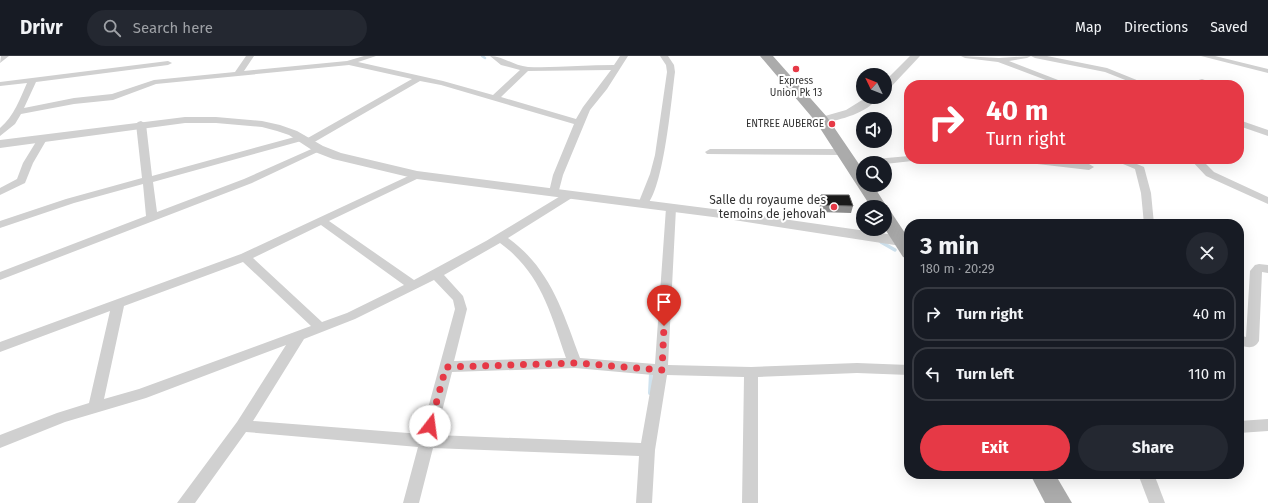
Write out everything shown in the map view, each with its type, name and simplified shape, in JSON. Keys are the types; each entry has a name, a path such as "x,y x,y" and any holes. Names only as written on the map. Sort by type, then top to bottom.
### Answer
{"main road":[{"path":"766,56 822,120 844,152 856,160"},
{"path":"892,226 904,242"},
{"path":"1045,479 1059,503"}],"street":[{"path":"0,62 5,56"},
{"path":"238,73 250,56"},
{"path":"18,112 74,101 113,97 151,83 372,56"},
{"path":"494,56 504,63 526,69 618,67"},
{"path":"554,192 558,175 586,109 618,67 624,56"},
{"path":"643,204 655,174 663,138 671,72 670,65 664,56"},
{"path":"892,80 915,56"},
{"path":"965,56 999,60 1053,80"},
{"path":"999,60 1027,56"},
{"path":"1035,56 1107,70 1132,80"},
{"path":"1205,56 1268,71"},
{"path":"348,59 495,98 579,123"},
{"path":"151,83 170,60"},
{"path":"0,84 170,60"},
{"path":"495,98 526,69"},
{"path":"0,225 50,207 147,180 305,140 419,78"},
{"path":"0,133 12,122 33,80"},
{"path":"822,120 841,117 863,104"},
{"path":"0,144 141,124 208,120 262,124 280,128 305,140 319,149 361,163 417,175 721,214 904,245"},
{"path":"141,124 152,219"},
{"path":"1244,125 1268,133"},
{"path":"0,192 21,181 28,163 42,139"},
{"path":"0,276 248,181 319,149"},
{"path":"710,152 844,152"},
{"path":"892,160 904,159"},
{"path":"1063,164 1089,167"},
{"path":"1142,164 1149,219"},
{"path":"1200,164 1210,174 1268,201"},
{"path":"0,347 245,257 417,175"},
{"path":"0,442 62,417 141,394 321,328 370,307 414,286 501,238 571,194"},
{"path":"644,503 647,450 662,370 671,208"},
{"path":"322,221 414,286"},
{"path":"501,238 532,265 540,278 558,317 576,363"},
{"path":"245,257 321,328"},
{"path":"1244,341 1250,343 1252,341 1256,271 1259,268 1268,269"},
{"path":"411,503 461,309 459,299 436,274"},
{"path":"95,407 118,304"},
{"path":"185,503 242,426 299,336"},
{"path":"446,367 576,363 662,370 751,372 857,368 904,370"},
{"path":"750,503 751,372"},
{"path":"1244,427 1268,425"},
{"path":"242,426 426,441 647,450"},
{"path":"1148,479 1157,503"}],"building":[{"path":"821,195 849,195 853,206 821,205"}],"waterway":[{"path":"881,242 895,250"},
{"path":"650,393 651,373"}],"place":[{"name":"Express Union Pk 13","path":"796,69"},
{"name":"ENTREE AUBERGE","path":"832,124"},
{"name":"Salle du royaume des temoins de jehovah","path":"834,207"}],"route":[{"path":"430,426 446,367 576,363 662,370 664,326"}]}
